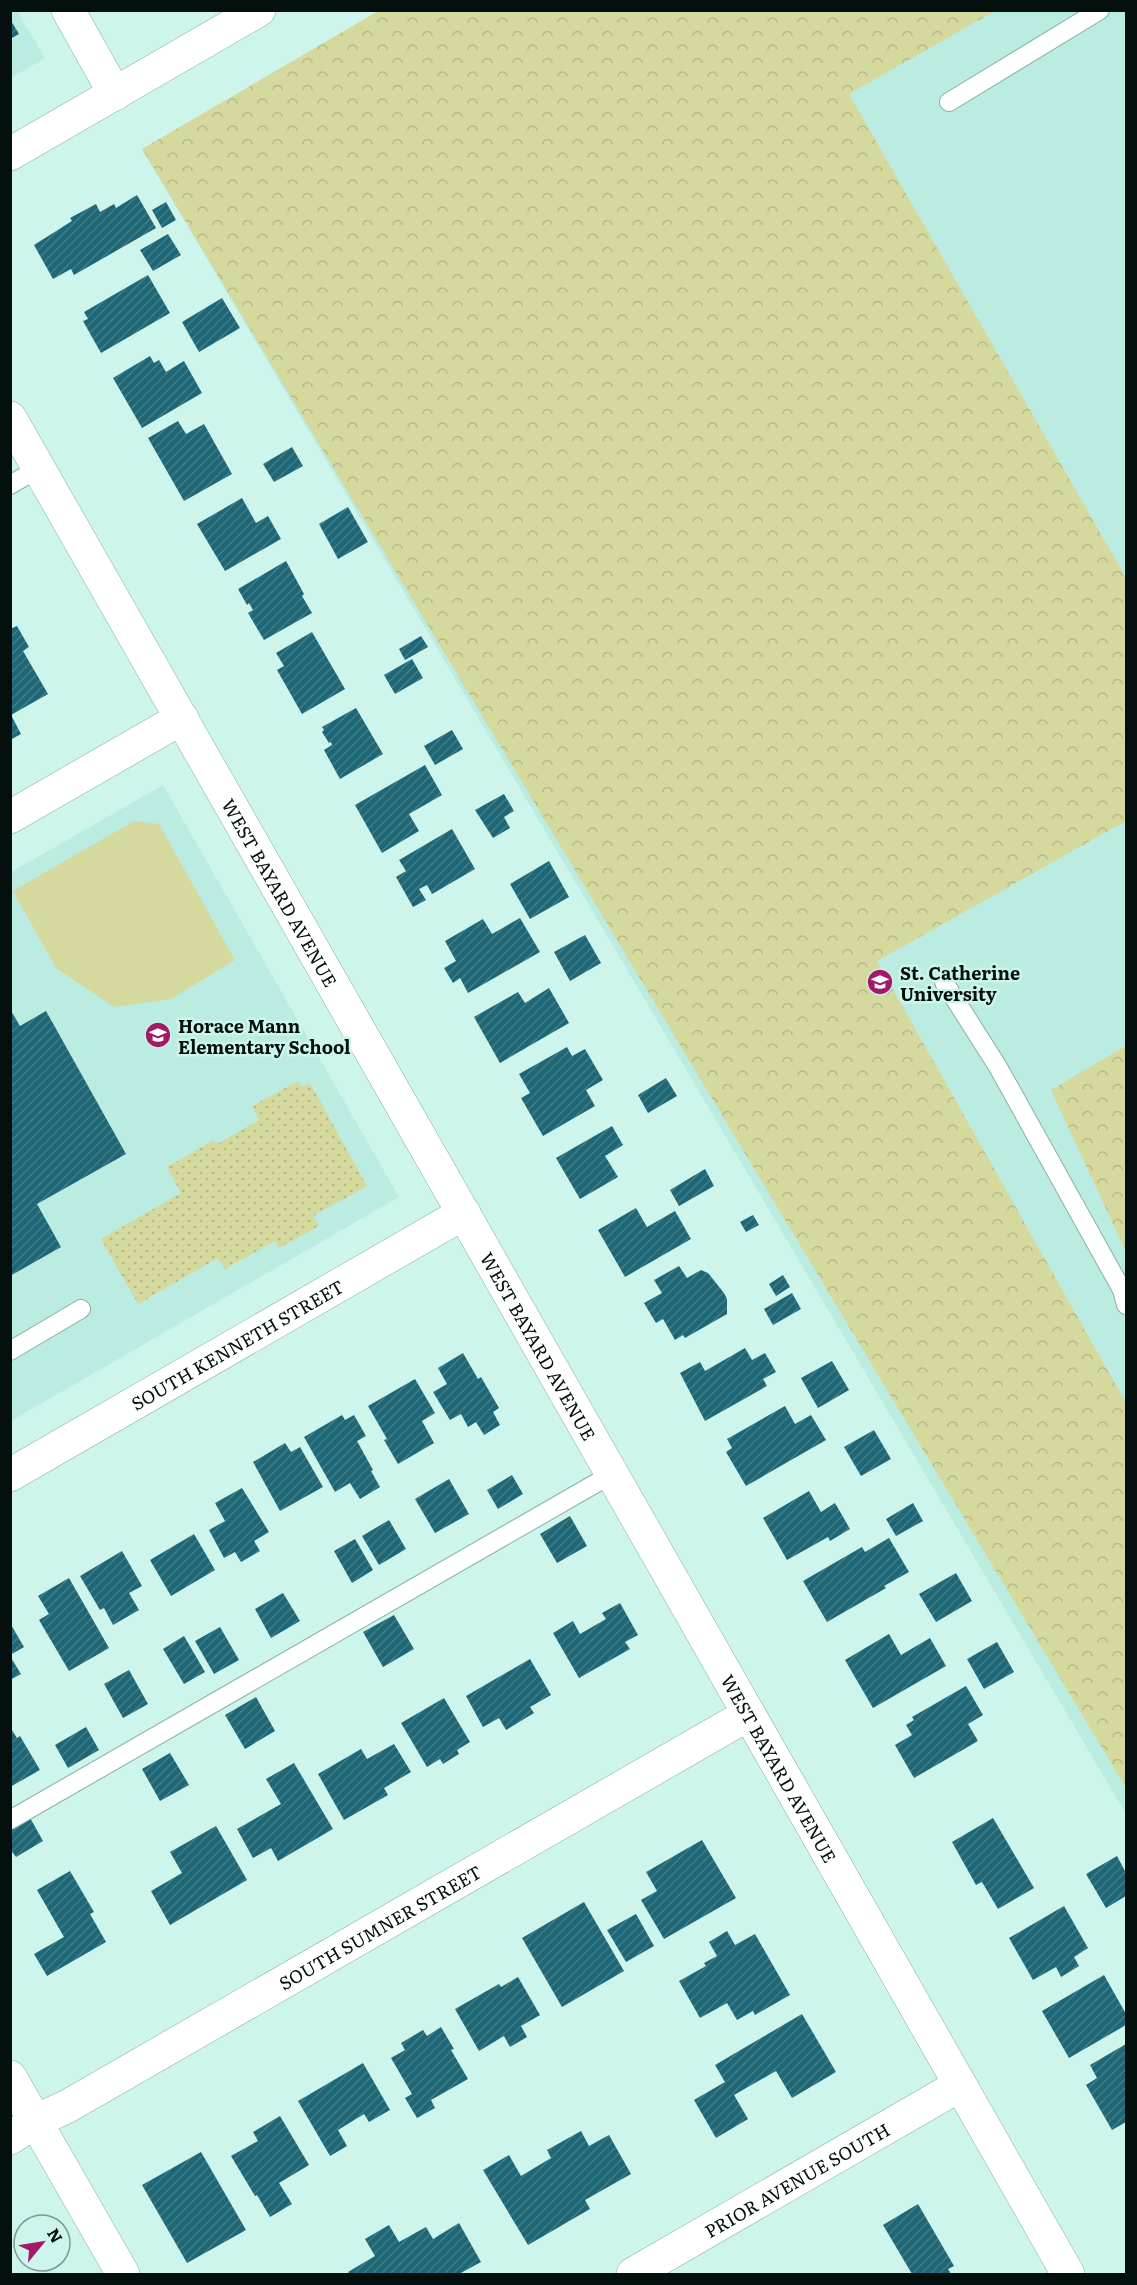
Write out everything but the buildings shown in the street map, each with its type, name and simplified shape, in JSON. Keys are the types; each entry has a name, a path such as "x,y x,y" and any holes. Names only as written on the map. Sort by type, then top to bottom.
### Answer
{"street":[{"path":"68,10 115,94"},
{"path":"10,154 260,10"},
{"name":"WEST BAYARD AVENUE","path":"10,418 1068,2274"},
{"path":"10,818 182,718"},
{"name":"SOUTH KENNETH STREET","path":"11,1475 464,1213"},
{"name":"SOUTH SUMNER STREET","path":"23,2129 68,2106 749,1714"},
{"path":"10,2077 23,2129 123,2274"},
{"name":"PRIOR AVENUE SOUTH","path":"633,2274 960,2085"}],"lane":[{"path":"949,102 1100,10"},
{"path":"10,485 39,468"},
{"path":"944,982 998,1067 1122,1290 1126,1305"},
{"path":"10,1351 81,1309"},
{"path":"10,1821 612,1474"}],"shaded area":[{"path":"10,11 17,11 45,58 11,78"},
{"name":"St. Catherine University","path":"382,11 1126,11 1126,1814 142,149"},
{"name":"Horace Mann Elementary School","path":"163,785 399,1197 11,1421 10,873"}],"green space":[{"name":"St. Catherine University","path":"380,10 995,11 849,94 1126,578 1126,821 877,961 1126,1403 1126,1788 142,149"},
{"path":"134,821 159,824 235,960 171,999 114,1007 56,968 13,891"},
{"path":"1126,1046 1126,1252 1051,1090"},
{"path":"298,1081 302,1087 310,1083 367,1186 313,1216 319,1226 279,1248 275,1241 225,1269 218,1258 138,1304 101,1239 181,1193 167,1167 214,1140 217,1144 259,1120 252,1106"}],"place":[{"name":"St. Catherine University","path":"880,982"},
{"name":"Horace Mann Elementary School","path":"158,1035"}]}
